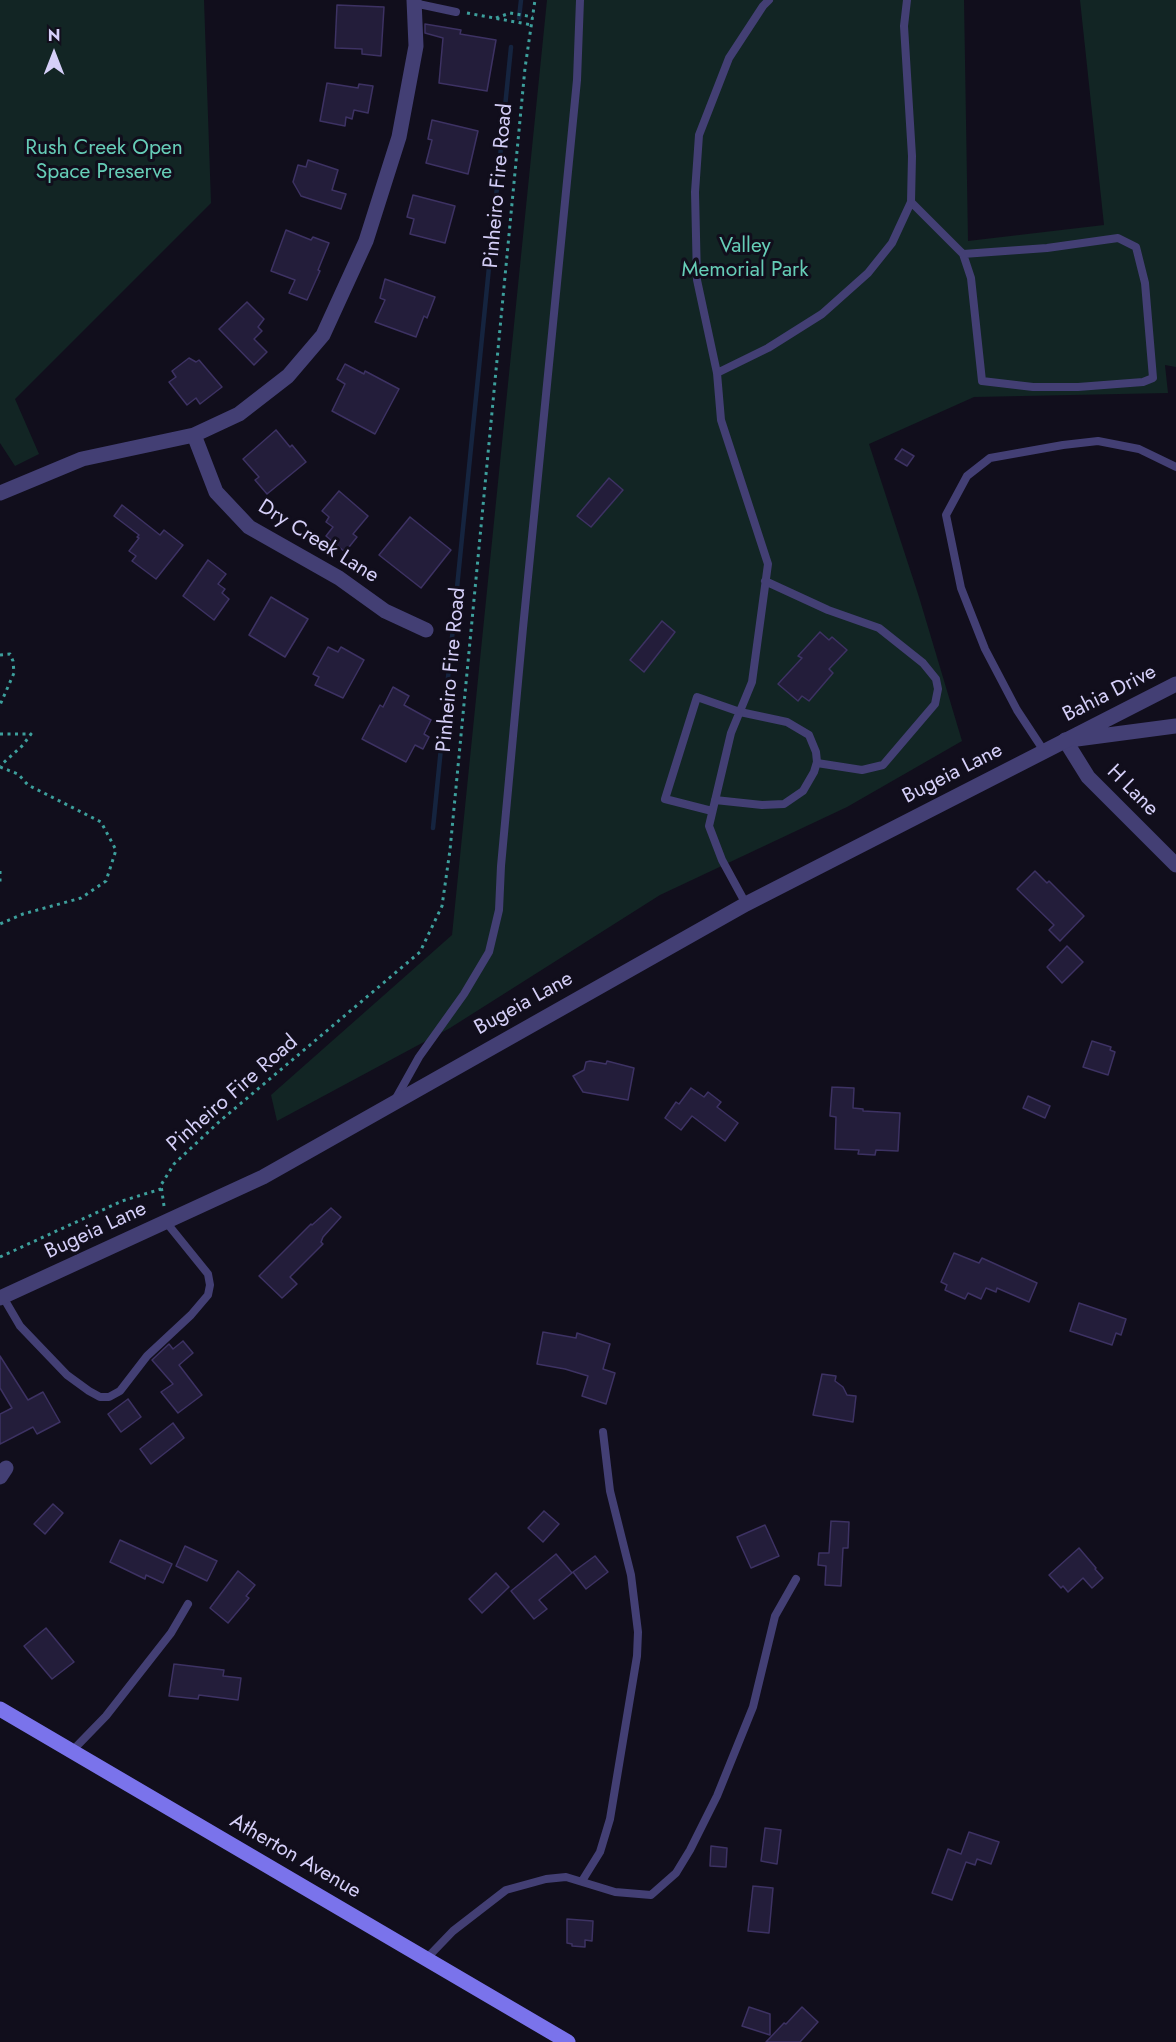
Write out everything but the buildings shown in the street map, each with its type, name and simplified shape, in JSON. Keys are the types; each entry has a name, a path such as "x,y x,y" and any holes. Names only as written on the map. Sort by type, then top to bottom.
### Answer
{"main road":[{"name":"Atherton Avenue","path":"0,1709 568,2042"}],"street":[{"path":"0,493 82,459 194,435 239,414 288,376 322,335 366,241 399,137 416,46 414,1"},
{"name":"Dry Creek Lane","path":"194,435 216,492 249,527 339,578 385,611 426,630"},
{"name":"Bahia Drive","path":"1065,740 1176,684"},
{"name":"Bahia Drive","path":"1065,740 1176,726"},
{"name":"Bugeia Lane","path":"2,1298 263,1177 746,904 1065,740"},
{"name":"H Lane","path":"1065,740 1088,777 1176,865"}],"lane":[{"path":"393,1103 419,1057 464,994 489,952 500,910 501,866 523,627 577,80 580,0"},
{"path":"746,904 722,860 709,826 731,733 752,682 768,564 721,420 717,373 697,280 695,192 699,135 729,58 769,0"},
{"path":"717,373 768,348 822,314 868,273 892,243 911,202 912,156 904,26 907,0"},
{"path":"414,1 456,12"},
{"path":"911,202 963,254 971,278 982,381 1033,387 1067,387 1143,382 1153,378 1145,284 1136,247 1119,238 1047,248 963,254"},
{"path":"1044,751 1017,710 986,649 961,588 946,515 967,476 990,458 1098,441 1138,449 1176,466"},
{"path":"765,581 828,610 879,627 923,663 936,679 938,689 935,704 883,765 862,770 817,763"},
{"path":"712,811 665,799 697,697 740,712 787,722 808,735 816,752 817,763 803,791 784,804 762,805 715,800"},
{"path":"2,1298 20,1326 67,1375 100,1397 109,1397 120,1391 147,1356 191,1315 208,1295 210,1285 208,1275 166,1222"},
{"path":"582,1881 600,1852 610,1820 637,1656 638,1632 631,1575 610,1491 603,1432"},
{"path":"427,1958 453,1930 506,1890 546,1879 566,1877 615,1892 651,1895 675,1873 690,1850 717,1796 753,1707 775,1616 796,1579"},
{"path":"72,1751 106,1716 171,1633 188,1604"}],"path":[{"name":"Pinheiro Fire Road","path":"161,1189 161,1185 174,1164 205,1135 420,952 442,906 450,850 525,68 535,0"},
{"path":"456,12 532,25"},
{"path":"494,18 510,13 533,17"},
{"path":"0,655 10,654 14,673 0,705"},
{"path":"0,734 31,734 0,767 18,774 28,785 101,822 116,850 106,880 81,898 23,914 0,924"},
{"path":"0,871 0,882"},
{"path":"0,1257 122,1201 161,1189 166,1222"}],"green space":[{"name":"Rush Creek Open Space Preserve","path":"0,0 204,0 211,203 15,399 39,454 15,466 0,443"},
{"name":"Valley Memorial Park","path":"547,0 964,0 968,241 1104,225 1080,0 1176,0 1176,367 1165,365 1168,393 974,397 869,444 919,597 962,741 847,807 660,895 450,1028 277,1121 271,1095 452,935"}],"waterway":[{"path":"519,18 521,0"},
{"path":"433,828 511,47"}]}
